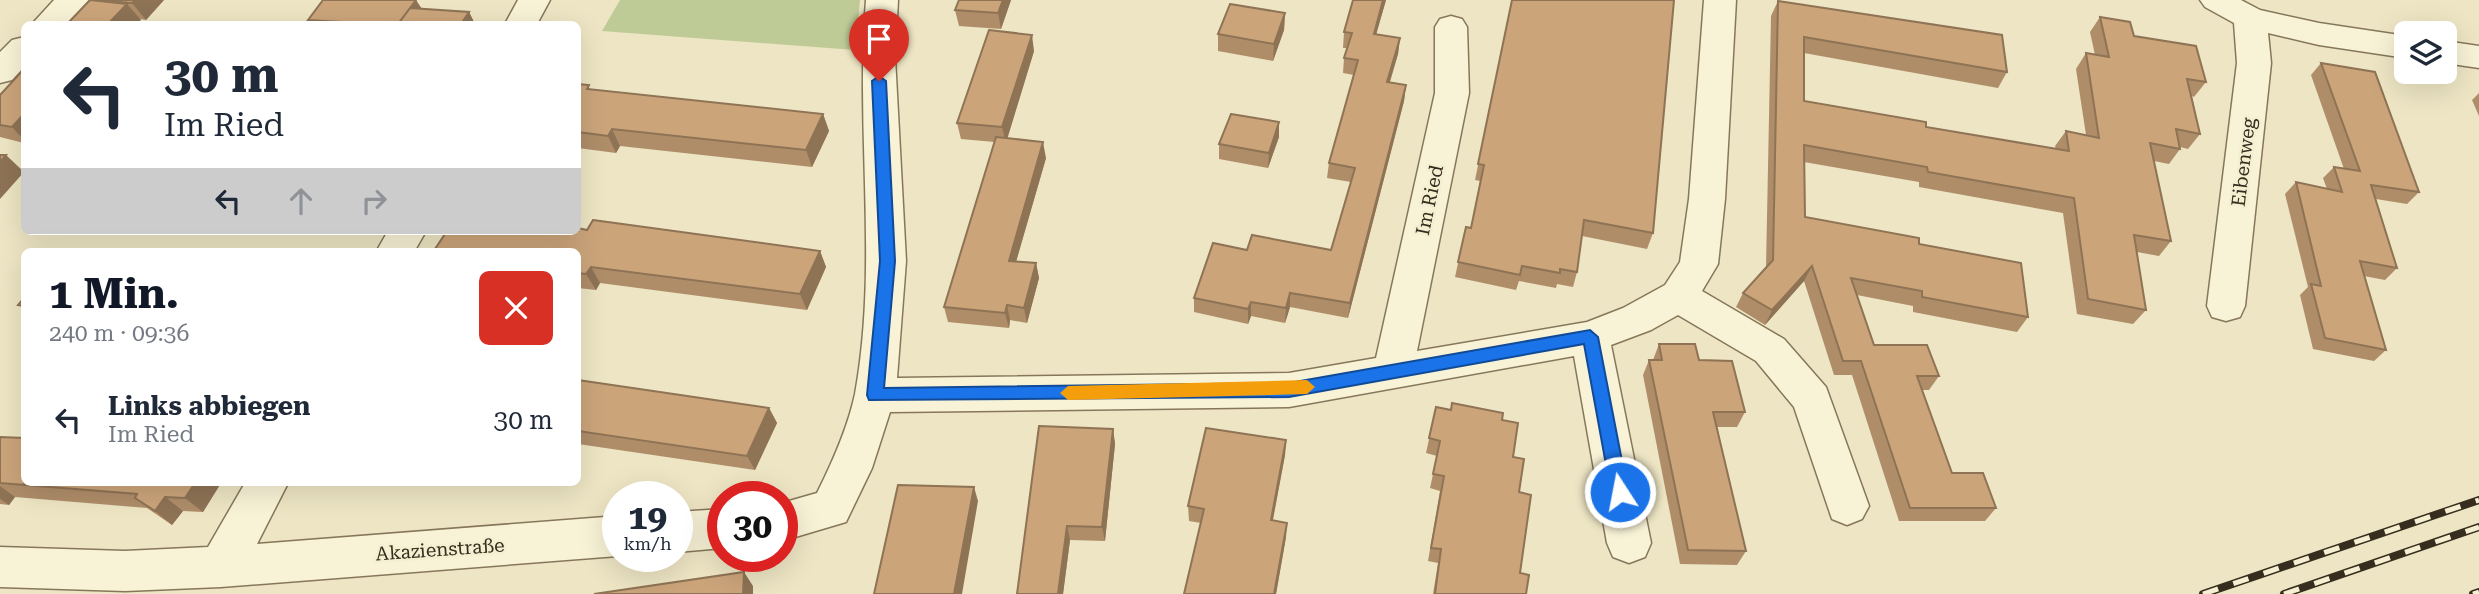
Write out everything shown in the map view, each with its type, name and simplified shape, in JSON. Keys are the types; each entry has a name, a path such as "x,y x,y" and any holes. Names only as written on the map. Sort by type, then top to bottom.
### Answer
{"street":[{"path":"51,21 73,0"},
{"path":"522,21 534,0"},
{"path":"798,517 831,508 851,468 875,395 887,261 878,57 882,0"},
{"path":"875,395 1289,390 1590,337 1637,320 1678,296 1699,264 1707,199 1720,0"},
{"path":"2216,0 2249,18 2319,34 2394,45"},
{"name":"Eibenweg","path":"2226,306 2254,63 2249,18"},
{"name":"Im Ried","path":"1393,373 1452,93 1451,27"},
{"path":"0,72 21,51"},
{"path":"2457,54 2479,58"},
{"path":"1678,296 1770,350 1812,399 1847,506"},
{"path":"1590,337 1629,543"},
{"path":"245,574 266,486"},
{"name":"Akazienstraße","path":"0,567 245,574 602,538"}],"green space":[{"path":"620,0 860,0 855,50 602,31"}],"building":[{"path":"90,0 127,4 111,21 70,21"},
{"path":"96,0 135,0 132,3"},
{"path":"323,0 416,0 400,21 308,20"},
{"path":"959,0 1003,0 998,13 955,10"},
{"path":"1353,0 1383,0 1374,34 1400,38 1387,82 1406,85 1350,303 1290,293 1286,308 1251,302 1248,309 1194,298 1213,243 1247,250 1252,235 1331,250 1355,168 1329,163 1358,60 1344,58 1352,33 1344,32"},
{"path":"1512,0 1674,0 1653,233 1584,220 1577,272 1560,269 1560,273 1522,266 1520,275 1458,262 1466,227 1471,228 1484,165 1478,164"},
{"path":"1778,1 2002,35 2007,72 1804,37 1804,101 1926,122 1926,127 2069,151 2066,131 2099,138 2086,53 2109,57 2100,17 2130,22 2134,36 2196,46 2206,82 2187,79 2200,134 2176,129 2180,149 2150,143 2171,241 2134,235 2146,310 2088,299 2074,198 1928,172 1927,167 1804,145 1805,217 1919,238 1919,244 2021,263 2028,317 1922,297 1922,291 1851,278 1874,345 1927,345 1939,376 1917,376 1952,473 1983,473 1996,508 1910,508 1861,361 1843,361 1812,266 1772,310 1743,293 1773,260"},
{"path":"1230,4 1285,13 1274,44 1218,34"},
{"path":"410,8 469,12 463,21 400,21"},
{"path":"989,30 1032,35 1002,127 957,123"},
{"path":"2321,63 2375,72 2419,192 2371,185 2397,268 2360,261 2386,350 2325,338 2311,284 2321,286 2296,182 2342,192 2334,167 2360,171"},
{"path":"21,72 21,117 12,127 0,125 0,95"},
{"path":"581,84 589,85 587,89 823,114 806,150 612,129 608,136 581,132"},
{"path":"1231,114 1279,122 1269,153 1219,144"},
{"path":"996,137 1043,142 1009,261 1036,263 1024,308 1007,305 1005,313 944,307"},
{"path":"593,220 820,251 800,294 591,267 586,274 581,273 581,248 436,248 444,235 581,235 581,229 587,230"},
{"path":"1659,344 1695,344 1699,360 1732,361 1745,412 1713,412 1746,551 1688,550 1649,360 1662,360"},
{"path":"581,380 769,408 747,456 581,431"},
{"path":"1452,403 1503,413 1502,420 1518,423 1513,457 1524,459 1519,492 1531,495 1520,573 1529,575 1526,594 1435,594 1441,549 1431,548 1444,476 1433,474 1440,441 1429,438 1436,407 1451,410"},
{"path":"1039,426 1113,429 1102,527 1067,526 1058,594 1017,594"},
{"path":"1206,428 1286,440 1271,520 1287,523 1274,594 1184,594 1204,509 1188,506"},
{"path":"0,437 21,438 21,485 0,483"},
{"path":"898,485 974,487 954,594 874,594"},
{"path":"37,486 193,486 185,498 165,497 155,511 135,498 137,494"},
{"path":"744,572 743,594 594,594"}],"railway":[{"path":"2203,594 2479,500"},
{"path":"2284,594 2479,527"},
{"path":"2473,594 2479,592"}],"slow traffic":[{"path":"1068,393 1172,393 1289,390 1307,387"}],"route":[{"path":"879,81 887,261 875,395 1289,390 1590,337 1620,492"}]}
